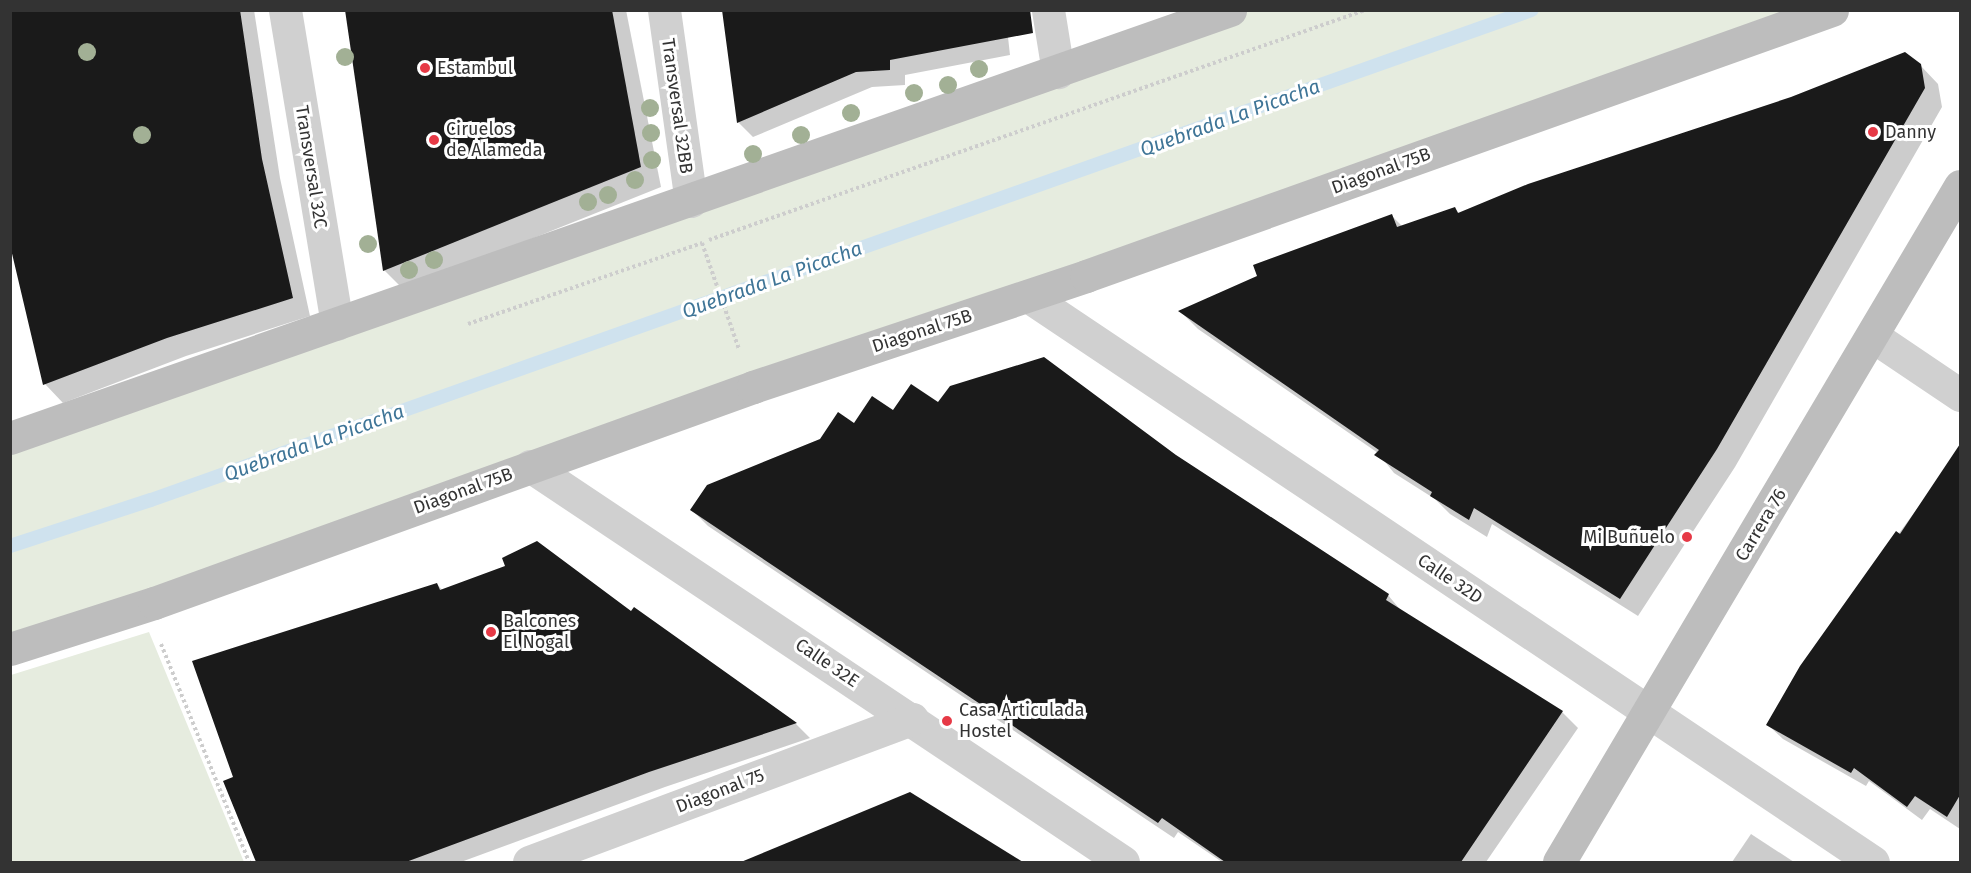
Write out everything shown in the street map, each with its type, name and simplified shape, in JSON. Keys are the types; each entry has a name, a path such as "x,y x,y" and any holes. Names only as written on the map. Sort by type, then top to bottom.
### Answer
{"street":[{"name":"Transversal 32C","path":"285,10 337,324"},
{"name":"Transversal 32BB","path":"664,10 691,201"},
{"path":"1048,10 1058,72"},
{"path":"10,438 691,201 1230,10"},
{"name":"Diagonal 75B","path":"10,649 143,605 530,466 1028,296 1832,10"},
{"name":"Carrera 76","path":"1559,862 1874,337 1960,186"},
{"name":"Calle 32D","path":"1028,296 1873,862"},
{"path":"1874,337 1960,395"},
{"name":"Calle 32E","path":"530,466 1123,862"},
{"name":"Diagonal 75","path":"529,862 912,719"}],"path":[{"path":"460,327 1058,121 1365,10"},
{"path":"707,256 735,337"},
{"path":"143,605 249,862"}],"shaded area":[{"path":"1230,11 1832,11 11,649 11,438"},
{"path":"149,632 244,862 11,862 11,675"}],"building":[{"path":"10,10 240,10 262,159 293,298 167,338 43,385 10,245"},
{"path":"345,10 612,10 641,167 383,271"},
{"path":"722,10 1030,10 1033,33 890,60 890,70 856,72 737,123"},
{"path":"1905,52 1921,64 1925,88 1717,449 1620,599 1474,508 1469,520 1430,496 1432,492 1374,455 1379,450 1178,311 1257,276 1253,265 1392,214 1397,227 1455,207 1458,213 1528,184 1791,97"},
{"path":"1044,357 1176,455 1389,594 1386,600 1563,711 1461,862 1225,862 1162,818 1158,823 690,510 707,485 820,439 838,412 854,423 872,396 893,410 911,384 938,402 950,386"},
{"path":"1960,444 1960,795 1947,817 1915,796 1907,807 1854,768 1851,773 1766,725 1800,666 1896,531 1900,534"},
{"path":"537,541 631,611 634,607 797,723 649,772 406,862 256,862 223,781 233,777 192,661 437,583 440,590 505,566 502,558"},
{"path":"910,792 1023,862 741,862"}],"waterway":[{"name":"Quebrada La Picacha","path":"10,546 151,500 1532,10"}],"place":[{"name":"Estambul","path":"425,68"},
{"name":"Danny","path":"1873,132"},
{"name":"Ciruelos de Alameda","path":"434,140"},
{"name":"Mi Buñuelo","path":"1687,537"},
{"name":"Balcones El Nogal","path":"491,632"},
{"name":"Casa Articulada Hostel","path":"947,721"}]}
